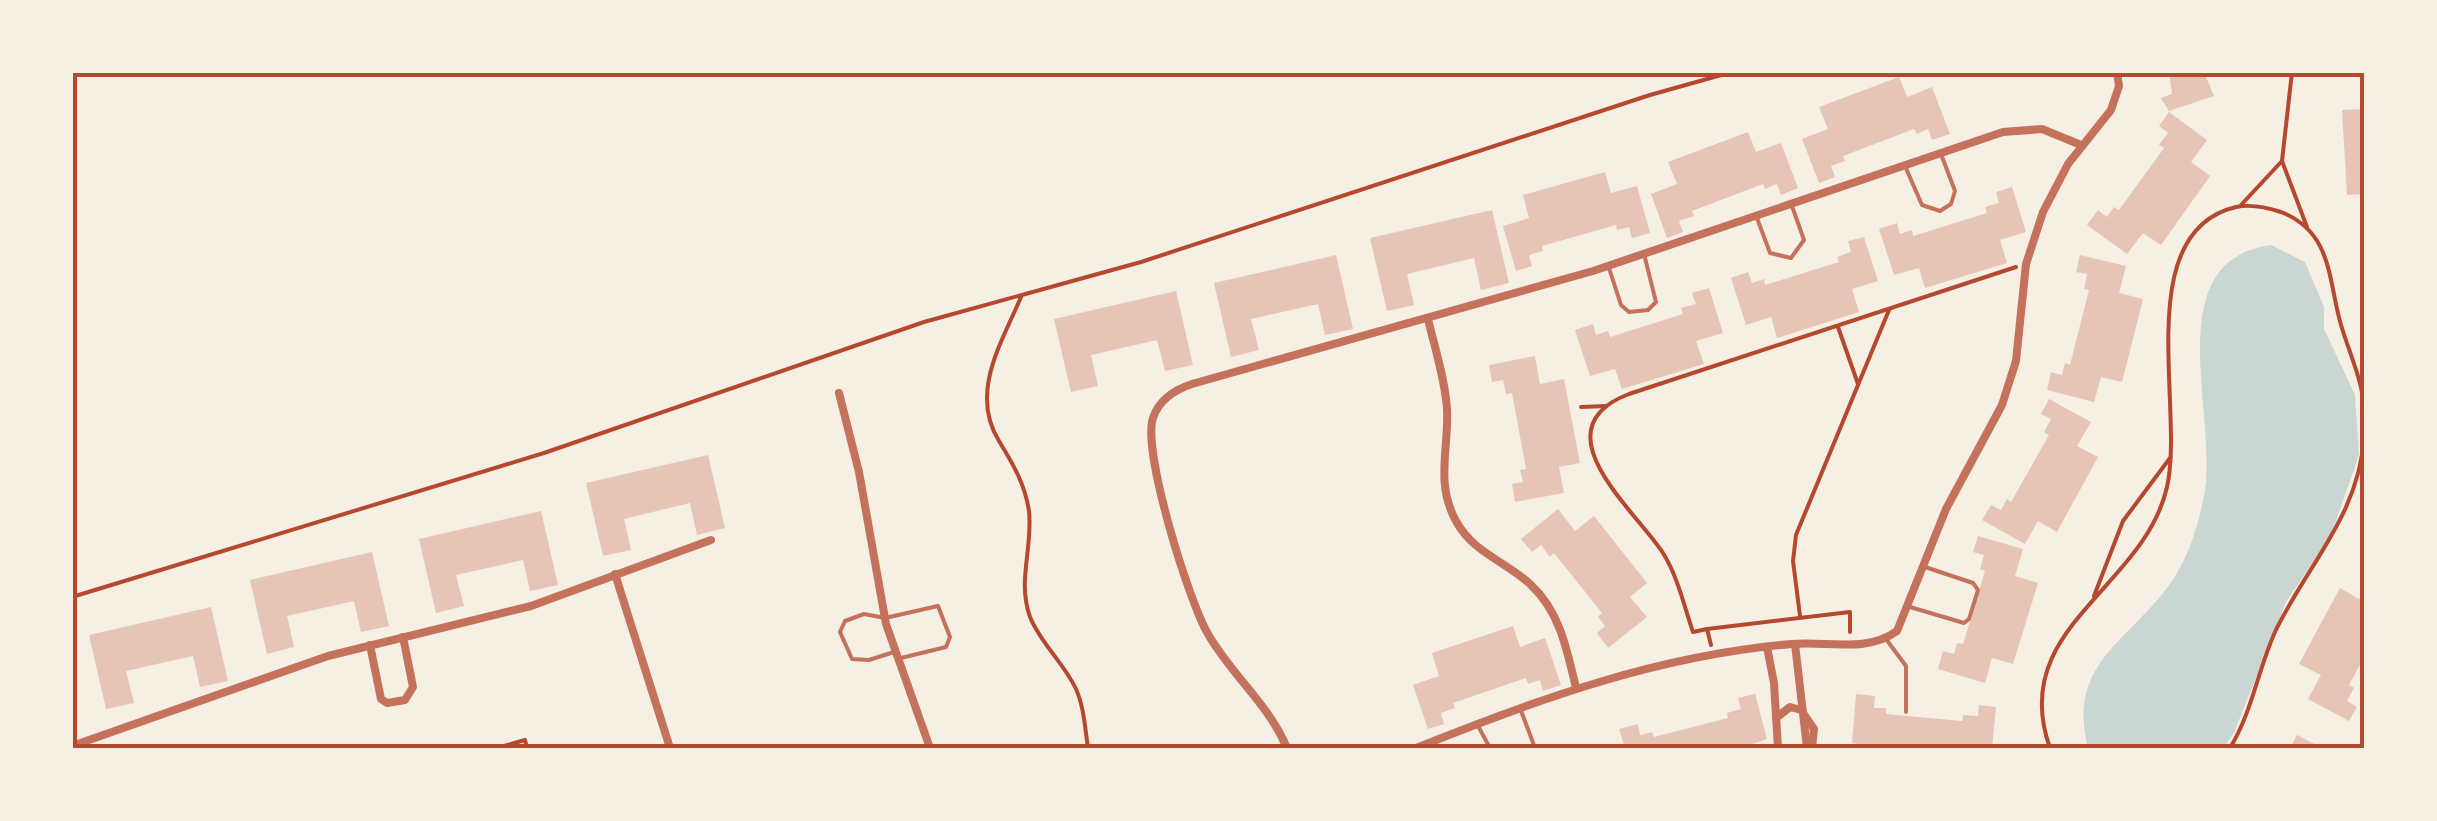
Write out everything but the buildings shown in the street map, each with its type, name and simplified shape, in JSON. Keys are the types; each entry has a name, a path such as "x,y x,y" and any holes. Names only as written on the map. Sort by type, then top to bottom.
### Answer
{"street":[{"path":"1416,748 1576,688 1713,654 1766,646 1861,644 1886,639 1904,621 1946,509 2002,405 2018,349 2026,264 2043,212 2082,146 2111,110 2117,98 2117,72"},
{"path":"1287,748 1262,700 1227,662 1200,618 1151,447 1152,420 1158,407 1178,388 1609,266 2028,127 2082,146"},
{"path":"1428,319 1447,404 1442,468 1448,502 1474,546 1530,584 1550,607 1563,635 1576,688"},
{"path":"839,393 859,472 885,618 930,748"},
{"path":"72,746 244,682 370,645 506,614 711,540"},
{"path":"614,574 644,656 670,748"},
{"path":"370,645 381,699 387,703 406,700 413,688 404,637"},
{"path":"1795,644 1806,714 1803,730 1810,748"},
{"path":"1766,646 1778,748"},
{"path":"1776,718 1790,707 1806,714"}],"lane":[{"path":"1906,166 1922,205 1940,211 1951,204 1955,191 1941,154"},
{"path":"1757,218 1770,252 1792,258 1804,240 1792,206"},
{"path":"1609,266 1621,305 1628,312 1648,310 1656,302 1644,254"},
{"path":"1910,607 1964,622 1969,619 1978,590 1969,582 1922,566"},
{"path":"938,606 950,637 946,647 895,656 852,659 844,651 840,632 845,621 864,614 885,618 938,606"},
{"path":"1886,639 1906,666 1906,712"},
{"path":"1520,708 1534,748"},
{"path":"1477,724 1490,748"}],"path":[{"path":"72,597 544,453 924,322 1021,296 1732,72"},
{"path":"2292,72 2282,161 2307,228 2322,246 2331,270 2339,319 2362,384 2364,405"},
{"path":"2050,748 2042,722 2042,688 2061,639 2094,596 2125,569 2149,536 2161,510 2172,457 2175,264 2191,234 2203,223 2240,206 2282,161"},
{"path":"2240,206 2264,206 2307,228"},
{"path":"1581,407 1606,406 1629,394 2026,264"},
{"path":"1021,296 991,367 987,410 1026,498 1030,529 1023,579 1027,608 1039,635 1076,688 1088,748"},
{"path":"1800,616 1793,561 1796,535 1890,310"},
{"path":"1838,327 1858,384"},
{"path":"1606,406 1592,427 1590,452 1664,554 1692,632 1850,612 1849,632 1862,632 1861,644"},
{"path":"2230,748 2288,606 2331,542 2350,503 2364,436"},
{"path":"2094,596 2123,521 2172,457"},
{"path":"1707,629 1713,654"},
{"path":"496,748 524,740 527,748"}],"shaded area":[{"path":"2271,245 2305,262 2324,307 2324,329 2355,395 2359,455 2331,535 2286,602 2234,733 2223,748 2088,748 2086,694 2094,673 2172,581 2199,518 2207,464 2200,348 2203,311 2214,280 2235,257"}]}
